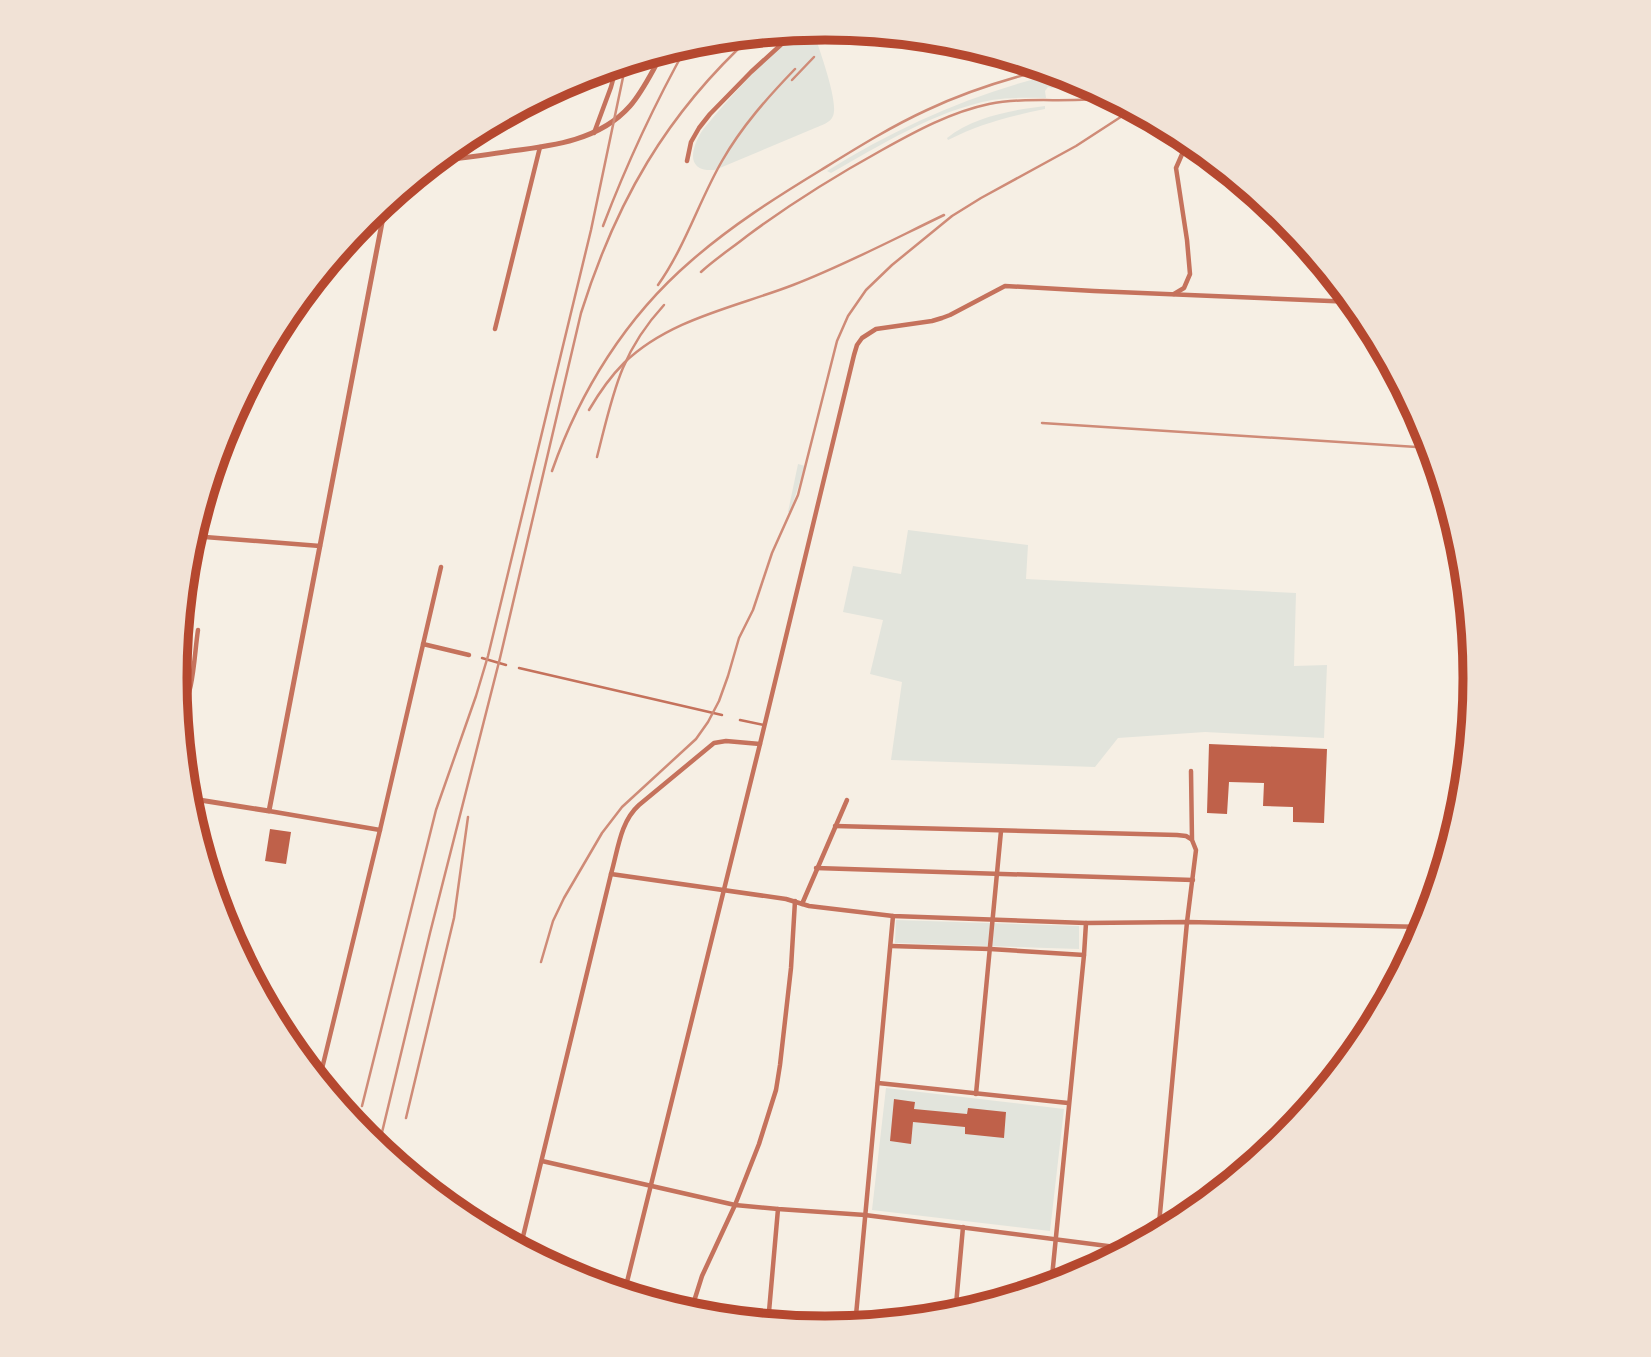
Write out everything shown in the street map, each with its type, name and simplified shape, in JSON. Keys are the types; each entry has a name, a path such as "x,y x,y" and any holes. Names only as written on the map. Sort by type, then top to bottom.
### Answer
{"street":[{"path":"687,161 691,142 710,114 784,42"},
{"path":"456,158 540,147 576,140 594,133 629,108 657,63"},
{"path":"594,133 614,76"},
{"path":"495,329 540,147"},
{"path":"1173,294 1184,288 1190,274 1176,168 1184,151"},
{"path":"269,811 383,219"},
{"path":"626,1285 857,345 876,329 942,318 1005,286 1340,301"},
{"path":"204,537 320,546"},
{"path":"321,1070 441,567"},
{"path":"188,698 198,630"},
{"path":"423,644 469,655"},
{"path":"482,658 506,665"},
{"path":"519,668 722,715"},
{"path":"740,720 765,726"},
{"path":"522,1240 623,828 639,805 714,743 726,741 760,744"},
{"path":"1159,1222 1196,850 1192,840 1191,771"},
{"path":"199,800 380,830"},
{"path":"802,904 847,800"},
{"path":"835,826 1177,835 1192,840"},
{"path":"976,1094 1000,831"},
{"path":"816,868 1193,880"},
{"path":"611,874 723,889 856,913 893,916 1086,923 1187,922 1413,927"},
{"path":"694,1302 702,1276 735,1205 759,1144 776,1090 791,968 795,901"},
{"path":"856,1316 893,916"},
{"path":"1052,1275 1086,923"},
{"path":"891,946 1084,955"},
{"path":"878,1083 1068,1103"},
{"path":"542,1161 735,1205 866,1214 1115,1247"},
{"path":"769,1314 778,1209"},
{"path":"956,1303 963,1227"}],"shaded area":[{"path":"816,40 831,88 834,109 832,118 823,125 715,170 699,167 693,158 693,152 702,131 738,90 786,43"},
{"path":"1041,78 1061,85 1048,87 1045,91 1046,98 992,100 949,112 908,130 831,173 827,171 882,139 939,112"},
{"path":"1045,106 1045,109 995,121 948,140 947,138 981,120 1006,112"},
{"path":"798,464 805,466 788,512"},
{"path":"908,530 1028,545 1026,579 1296,593 1294,666 1327,665 1324,738 1205,732 1118,738 1095,767 891,760 902,682 870,674 883,620 843,612 853,566 901,574"},
{"path":"896,920 1079,926 1079,949 895,943"},
{"path":"886,1088 1064,1109 1050,1231 872,1210"}],"building":[{"path":"1209,744 1327,749 1324,823 1293,822 1293,807 1263,806 1264,783 1229,782 1227,814 1207,813"},
{"path":"270,829 291,832 286,864 265,861"},
{"path":"894,1099 915,1102 914,1109 967,1114 968,1108 1006,1112 1004,1138 965,1134 965,1127 913,1122 911,1144 890,1141"}],"railway":[{"path":"381,1136 500,658 581,313 610,234 648,162 694,96 742,46"},
{"path":"603,226 642,134 681,57"},
{"path":"792,80 814,57"},
{"path":"658,285 730,148 756,112 795,69"},
{"path":"362,1106 436,810 488,656 591,230 624,73"},
{"path":"552,471 576,412 608,357 646,306 706,248 770,202 900,124 941,103 1030,74"},
{"path":"701,272 763,224 813,191 895,143 947,117 975,107 1004,102 1092,99"},
{"path":"541,962 553,921 602,833 622,807 696,739 719,701 739,638 753,610 772,553 798,495 837,341 848,316 866,290 952,216 1076,146 1124,115"},
{"path":"589,410 624,363 661,335 704,316 812,277 944,215"},
{"path":"597,457 613,395 627,358 664,305"},
{"path":"1042,423 1420,447"},
{"path":"406,1118 454,918 468,817"}]}
